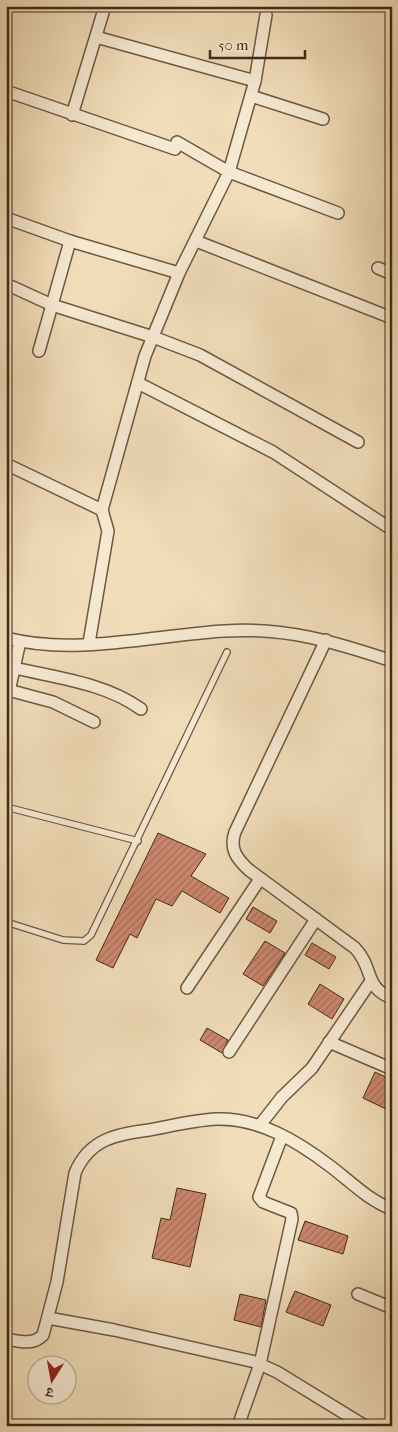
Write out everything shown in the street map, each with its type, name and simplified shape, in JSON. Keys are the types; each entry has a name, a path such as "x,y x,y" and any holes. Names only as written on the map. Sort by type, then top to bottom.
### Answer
{"street":[{"path":"72,115 105,6"},
{"path":"89,643 108,531 102,510 153,337 179,273 229,172 255,81 266,15"},
{"path":"96,37 255,81"},
{"path":"6,91 72,115 176,145 229,172 338,213"},
{"path":"251,96 323,118"},
{"path":"6,218 70,242 179,273"},
{"path":"39,351 70,242"},
{"path":"196,242 392,318"},
{"path":"378,268 392,274"},
{"path":"6,284 52,305 153,337 200,355 358,442"},
{"path":"138,383 273,452 388,527 392,523"},
{"path":"6,464 102,510"},
{"path":"6,638 20,641 89,643 226,631 287,632 326,640 392,661"},
{"path":"326,640 232,840 233,847 239,861 260,879 362,955 371,981 382,994 392,998"},
{"path":"20,641 15,668 7,690 53,702 94,722"},
{"path":"15,668 101,689 124,697 141,709"},
{"path":"187,988 260,879"},
{"path":"229,1052 316,919"},
{"path":"260,1125 282,1097 312,1068 371,981"},
{"path":"329,1042 392,1069"},
{"path":"6,1339 25,1342 38,1340 45,1330 57,1282 75,1173 80,1162 89,1153 99,1144 116,1134 215,1119 250,1122 301,1145 376,1202 392,1209"},
{"path":"238,1426 260,1364 292,1219 291,1213 263,1202 259,1197 282,1136"},
{"path":"358,1294 392,1308"},
{"path":"48,1318 114,1330 260,1364 277,1372 365,1426"}],"lane":[{"path":"6,922 63,940 84,940 97,926 228,652"},
{"path":"6,807 138,841"}],"building":[{"path":"158,833 206,854 191,876 229,898 220,913 182,891 172,906 156,899 137,938 130,934 113,968 96,960"},
{"path":"253,907 277,921 270,933 246,919"},
{"path":"265,941 285,953 263,986 243,974"},
{"path":"312,943 336,957 329,969 305,955"},
{"path":"320,984 344,999 332,1019 308,1004"},
{"path":"207,1028 228,1040 222,1053 200,1040"},
{"path":"375,1072 392,1080 392,1096 386,1109 363,1098"},
{"path":"177,1188 206,1194 190,1267 152,1258 161,1218 170,1220"},
{"path":"305,1221 348,1236 343,1254 298,1240"},
{"path":"295,1291 331,1305 323,1326 286,1312"},
{"path":"240,1294 266,1300 261,1327 234,1320"}]}
